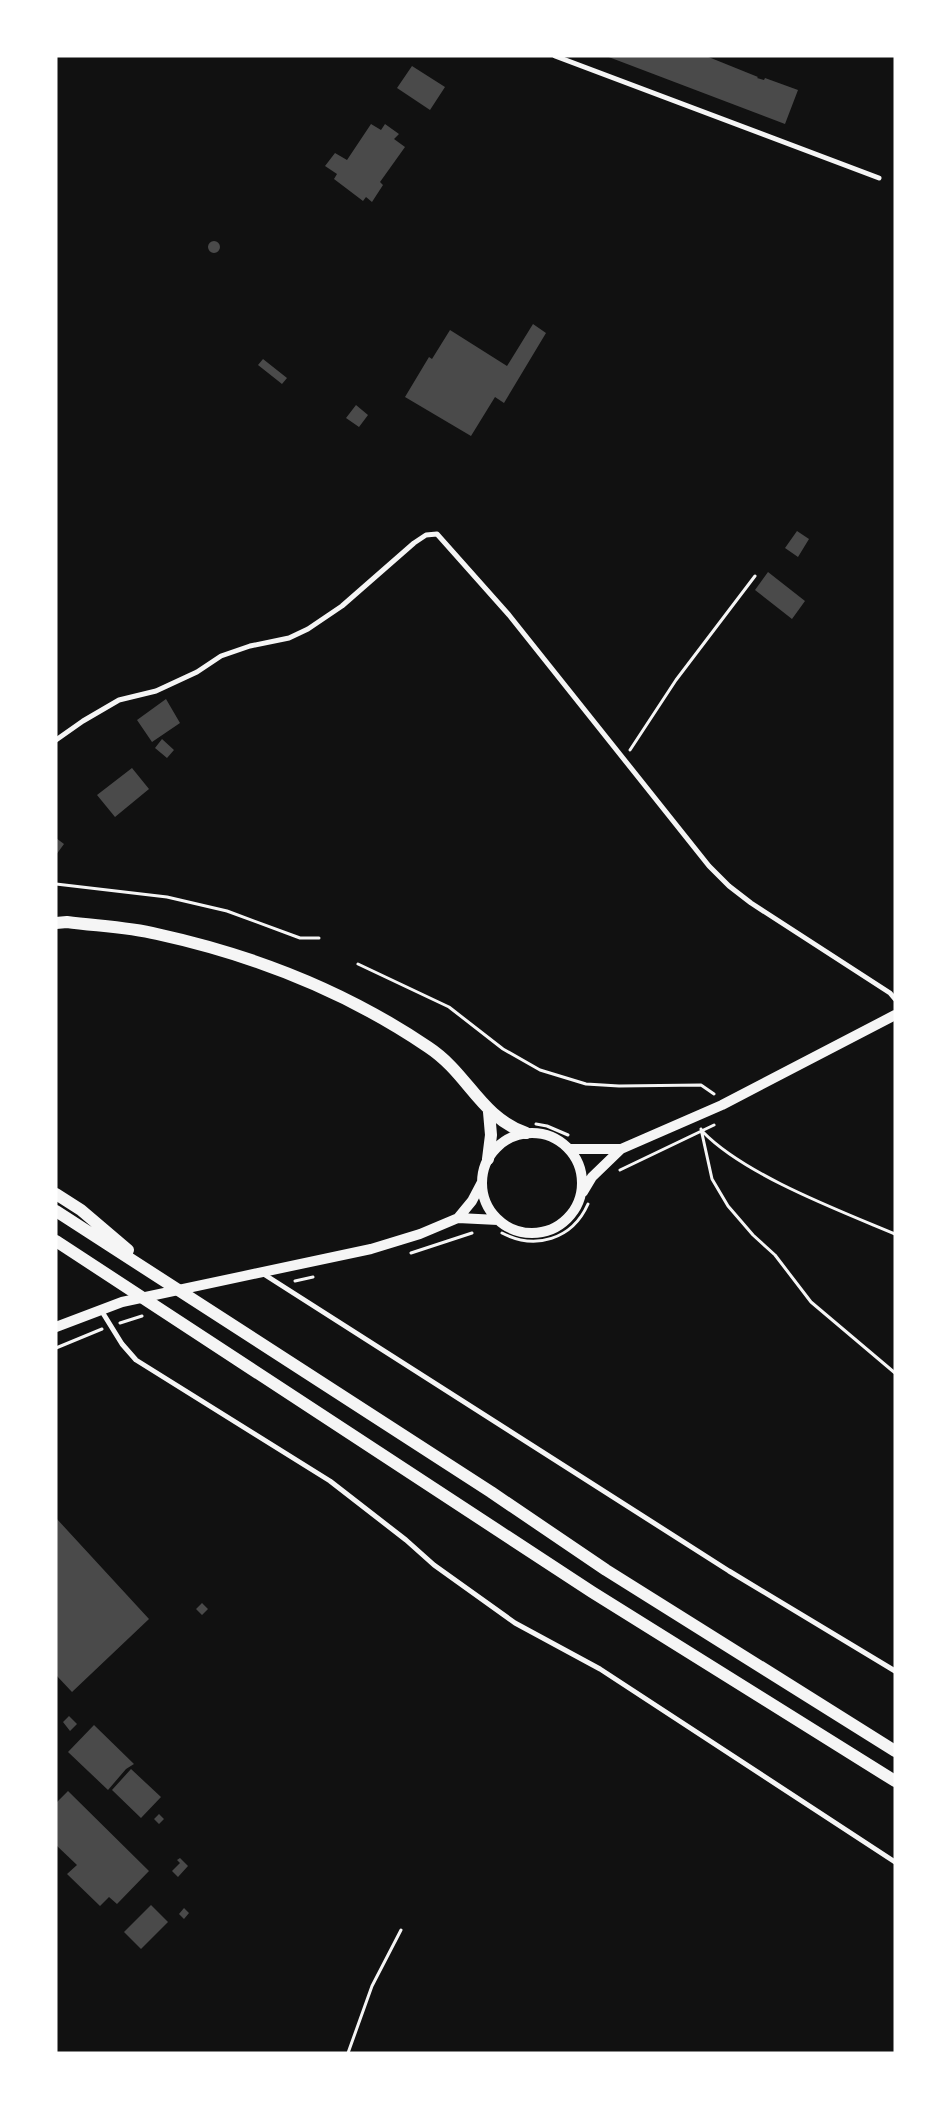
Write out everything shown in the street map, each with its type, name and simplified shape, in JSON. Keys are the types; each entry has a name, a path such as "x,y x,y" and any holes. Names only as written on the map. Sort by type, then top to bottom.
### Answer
{"highway":[{"path":"60,923 156,934 266,966 348,1000 399,1027 433,1050 453,1068 488,1112 503,1123 529,1128"},
{"path":"488,1112 492,1135 488,1159"},
{"path":"56,1194 81,1210 162,1279"},
{"path":"56,1211 491,1492 606,1570 895,1751"},
{"path":"56,1241 592,1592 895,1781"}],"main road":[{"path":"482,1182 484,1196 498,1220 513,1229 529,1233 546,1231 562,1223 574,1211 592,1176 621,1149 722,1105 895,1015"},
{"path":"458,1218 472,1201 482,1182 488,1159 504,1142 529,1128 557,1139 569,1149 578,1162 582,1179 581,1195"},
{"path":"569,1149 621,1149"},
{"path":"56,1327 122,1302 371,1249 420,1234 458,1218 498,1220"}],"street":[{"path":"557,57 879,178"},
{"path":"56,740 83,720 119,700 156,691 197,672 221,656 250,646 289,638 308,629 342,606 414,542 426,534 437,534 509,615 709,866 729,886 751,903 890,993 895,999"},
{"path":"262,1273 729,1571 895,1671"},
{"path":"101,1309 122,1344 136,1360 330,1481 406,1540 434,1565 515,1623 600,1669 895,1862"}],"path":[{"path":"624,758 676,680 755,576"},
{"path":"56,884 167,897 227,910 300,938 319,938"},
{"path":"358,964 449,1007 504,1049 540,1070 586,1084 619,1086 700,1085 713,1093 722,1105"},
{"path":"529,1128 547,1126 576,1139"},
{"path":"895,1234 792,1189 737,1159 713,1142 702,1131 712,1179 728,1206 753,1235 775,1255 811,1302 895,1373"},
{"path":"348,2053 372,1986 401,1930"}],"building":[{"path":"606,56 706,56 757,78 764,80 765,78 798,90 785,124"},
{"path":"412,66 445,87 430,110 397,88"},
{"path":"371,124 381,130 385,124 399,134 394,139 405,147 380,182 383,185 372,202 366,197 363,201 334,179 337,174 325,166 335,153 347,160"},
{"path":"216,241 219,242 219,252 212,253 209,252 208,245 209,242"},
{"path":"533,324 546,333 504,403 495,397 471,436 405,397 429,357 432,359 450,330 507,366"},
{"path":"263,359 287,378 282,384 258,365"},
{"path":"356,405 368,415 359,427 346,418"},
{"path":"797,531 809,539 798,557 785,548"},
{"path":"768,572 805,601 792,619 755,590"},
{"path":"166,699 180,723 152,742 137,720"},
{"path":"162,739 174,750 167,758 155,748"},
{"path":"132,768 149,789 115,817 97,795"},
{"path":"56,838 64,844 56,855"},
{"path":"56,1518 149,1619 72,1692 56,1675"},
{"path":"202,1603 208,1609 202,1615 196,1609"},
{"path":"69,1716 77,1724 70,1731 63,1722"},
{"path":"94,1725 134,1764 126,1769 108,1790 68,1752"},
{"path":"131,1769 161,1797 141,1818 112,1790"},
{"path":"68,1791 149,1871 117,1904 109,1897 100,1906 67,1874 77,1865 56,1845 56,1803"},
{"path":"159,1814 164,1819 159,1824 154,1819"},
{"path":"180,1858 188,1866 178,1877 172,1871 180,1863 177,1860"},
{"path":"151,1905 168,1922 141,1949 124,1932"},
{"path":"184,1908 189,1913 184,1919 179,1914"}]}
